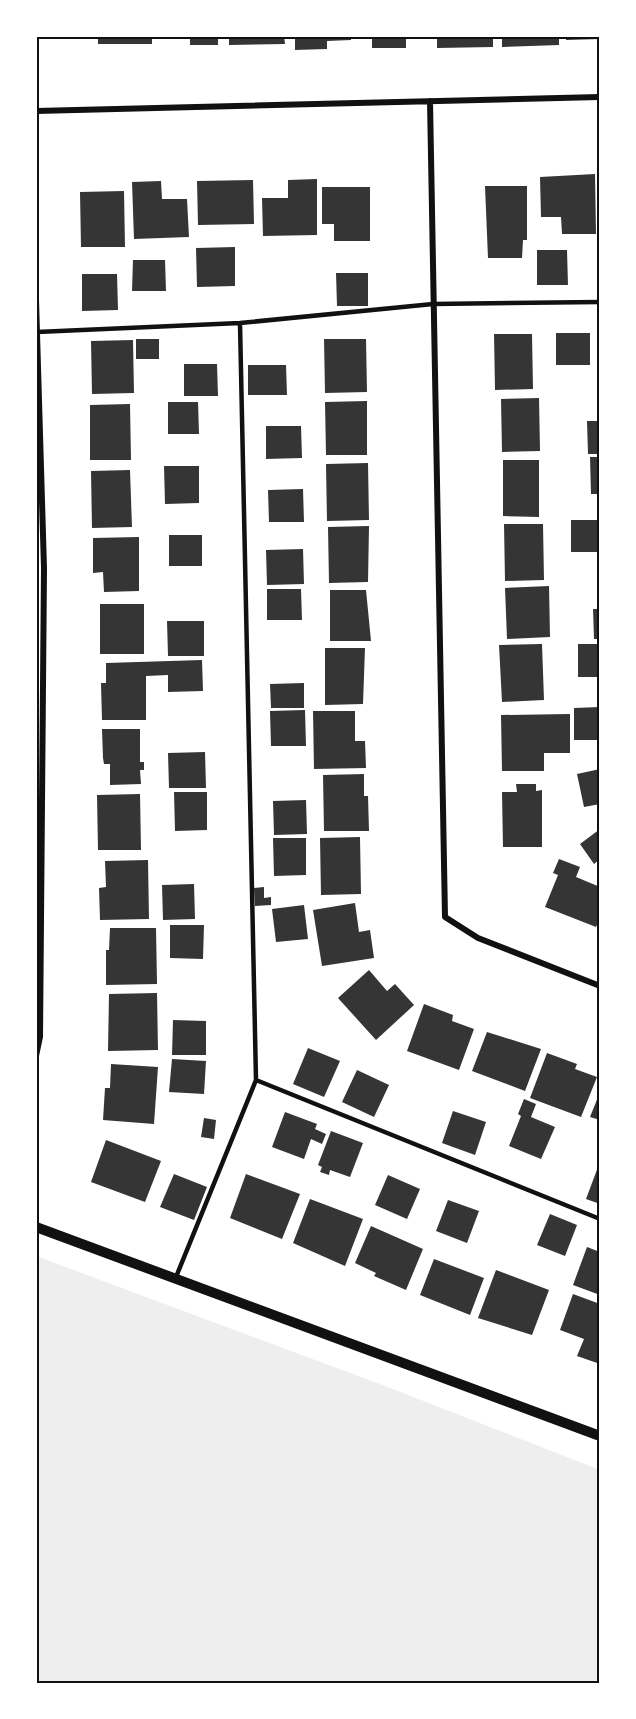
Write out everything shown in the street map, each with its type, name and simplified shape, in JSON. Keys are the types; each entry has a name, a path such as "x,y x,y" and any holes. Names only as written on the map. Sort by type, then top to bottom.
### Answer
{"street":[{"path":"36,111 600,97"},
{"path":"430,101 445,917 478,938 600,986"},
{"path":"36,300 44,568 40,1037 36,1056"},
{"path":"36,1227 600,1436"}],"lane":[{"path":"37,332 240,323 433,304 600,302"},
{"path":"176,1277 256,1080 240,323"},
{"path":"256,1080 600,1219"}],"shaded area":[{"path":"36,1256 385,1386 600,1470 600,1683 36,1683"}],"building":[{"path":"98,36 152,36 152,44 98,44"},
{"path":"190,36 218,36 218,45 190,45"},
{"path":"229,36 284,36 285,44 229,45"},
{"path":"295,36 351,36 351,40 327,41 327,49 295,50"},
{"path":"372,36 428,36 428,39 406,39 406,48 372,48"},
{"path":"437,36 493,36 493,47 437,48"},
{"path":"502,36 559,36 559,45 502,47"},
{"path":"566,36 600,36 600,39 566,40"},
{"path":"595,174 596,234 562,234 561,217 541,217 540,177"},
{"path":"317,179 317,235 263,236 262,198 288,198 288,180"},
{"path":"253,180 254,224 198,225 197,181"},
{"path":"161,181 162,199 187,199 189,237 134,239 132,182"},
{"path":"485,186 527,186 527,240 523,240 522,258 488,258"},
{"path":"322,187 370,187 370,241 334,241 334,224 322,224"},
{"path":"124,191 125,247 81,247 80,192"},
{"path":"235,247 235,286 197,287 196,248"},
{"path":"537,250 567,250 568,285 537,285"},
{"path":"133,260 165,260 166,291 132,291"},
{"path":"336,273 368,273 368,306 337,306"},
{"path":"82,274 117,274 118,310 82,311"},
{"path":"556,333 590,333 590,365 556,365"},
{"path":"494,334 532,334 533,389 495,390"},
{"path":"136,339 159,339 159,359 136,359"},
{"path":"324,339 366,339 367,392 325,393"},
{"path":"133,340 134,393 92,394 91,341"},
{"path":"184,364 217,364 218,396 184,396"},
{"path":"248,365 286,365 287,395 248,395"},
{"path":"539,398 540,451 502,452 501,399"},
{"path":"367,401 367,455 326,455 325,402"},
{"path":"168,402 198,402 199,434 168,434"},
{"path":"130,404 131,460 90,460 90,405"},
{"path":"587,421 600,421 600,454 588,454"},
{"path":"266,426 301,426 302,458 266,459"},
{"path":"590,457 600,457 600,494 591,494"},
{"path":"503,460 539,460 539,517 503,516"},
{"path":"368,463 369,520 327,521 326,464"},
{"path":"164,466 199,466 199,503 165,504"},
{"path":"130,470 132,527 92,528 91,471"},
{"path":"303,489 304,522 269,522 268,490"},
{"path":"571,520 600,520 600,552 571,552"},
{"path":"504,524 543,524 544,580 505,581"},
{"path":"369,526 368,582 329,583 328,527"},
{"path":"169,535 202,535 202,566 169,566"},
{"path":"139,537 139,591 104,592 103,572 93,573 93,538"},
{"path":"303,549 304,584 267,585 266,550"},
{"path":"549,586 550,637 507,639 505,588"},
{"path":"267,589 301,589 302,620 267,620"},
{"path":"330,590 366,590 371,641 330,641"},
{"path":"100,604 144,604 144,654 100,654"},
{"path":"593,609 600,609 600,639 594,639"},
{"path":"167,621 204,621 204,656 168,656"},
{"path":"542,644 544,700 502,702 499,645"},
{"path":"578,644 600,644 600,677 578,677"},
{"path":"325,648 365,648 363,704 325,705"},
{"path":"202,660 203,691 168,692 168,675 146,676 146,720 102,720 101,683 106,683 106,663"},
{"path":"304,683 304,708 271,708 270,684"},
{"path":"600,707 600,740 574,740 574,708"},
{"path":"305,710 306,746 271,746 270,711"},
{"path":"313,711 355,711 355,741 365,741 366,768 314,769"},
{"path":"570,714 570,753 544,753 544,771 502,771 501,715"},
{"path":"102,729 140,729 140,762 144,762 144,770 140,770 141,784 110,785 110,764 104,764 103,758"},
{"path":"205,752 206,788 169,788 168,753"},
{"path":"600,769 600,804 584,807 577,774"},
{"path":"364,774 364,796 368,796 369,831 324,831 323,775"},
{"path":"516,784 536,784 536,791 542,790 542,847 503,847 502,792 517,792"},
{"path":"174,792 207,792 207,830 175,831"},
{"path":"140,794 141,850 98,850 97,795"},
{"path":"306,800 307,834 274,835 273,801"},
{"path":"600,829 600,859 594,864 580,844"},
{"path":"360,837 361,894 321,895 320,838"},
{"path":"273,838 306,838 306,875 274,876"},
{"path":"559,859 580,867 576,877 600,887 600,918 596,927 545,907 558,875 553,873"},
{"path":"148,860 149,919 100,920 99,888 106,887 105,861"},
{"path":"194,884 195,919 163,920 162,885"},
{"path":"264,887 264,898 271,897 271,905 255,906 254,888"},
{"path":"355,903 359,932 370,930 374,958 322,966 313,910"},
{"path":"304,905 308,939 276,942 272,909"},
{"path":"170,925 204,925 203,959 170,958"},
{"path":"110,928 156,928 157,984 106,985 106,950 109,950"},
{"path":"369,970 387,991 395,984 414,1005 376,1040 338,998"},
{"path":"157,993 158,1050 108,1051 109,994"},
{"path":"424,1004 453,1015 452,1021 474,1029 459,1070 407,1051"},
{"path":"173,1020 206,1021 206,1055 172,1055"},
{"path":"487,1032 541,1049 525,1091 472,1071"},
{"path":"308,1048 340,1061 324,1097 293,1084"},
{"path":"547,1053 577,1064 575,1069 597,1077 581,1117 530,1098"},
{"path":"172,1059 206,1061 204,1094 169,1092"},
{"path":"111,1064 158,1067 154,1124 103,1120 105,1088 110,1088"},
{"path":"357,1070 389,1085 374,1117 342,1102"},
{"path":"600,1092 600,1120 590,1117"},
{"path":"524,1099 536,1104 531,1117 555,1127 541,1159 509,1146 521,1116 518,1114"},
{"path":"453,1111 486,1122 475,1155 442,1143"},
{"path":"285,1112 317,1124 315,1129 326,1134 322,1144 311,1139 304,1159 272,1147"},
{"path":"204,1118 216,1120 214,1139 201,1137"},
{"path":"331,1131 363,1143 350,1177 330,1170 329,1175 320,1172 322,1167 318,1165"},
{"path":"106,1140 161,1161 145,1202 91,1182"},
{"path":"598,1167 600,1167 600,1204 586,1199"},
{"path":"174,1174 207,1187 194,1220 160,1207"},
{"path":"246,1174 300,1194 282,1239 230,1218"},
{"path":"388,1175 420,1189 407,1219 375,1205"},
{"path":"310,1199 363,1219 345,1266 293,1243"},
{"path":"448,1200 479,1211 467,1243 436,1231"},
{"path":"550,1214 577,1225 565,1256 537,1245"},
{"path":"371,1226 423,1249 406,1290 374,1276 376,1273 355,1263"},
{"path":"587,1247 600,1252 600,1295 573,1285"},
{"path":"434,1259 484,1278 470,1315 420,1295"},
{"path":"496,1270 549,1290 532,1335 478,1318"},
{"path":"573,1294 600,1304 600,1364 577,1356 584,1339 560,1330"}]}
